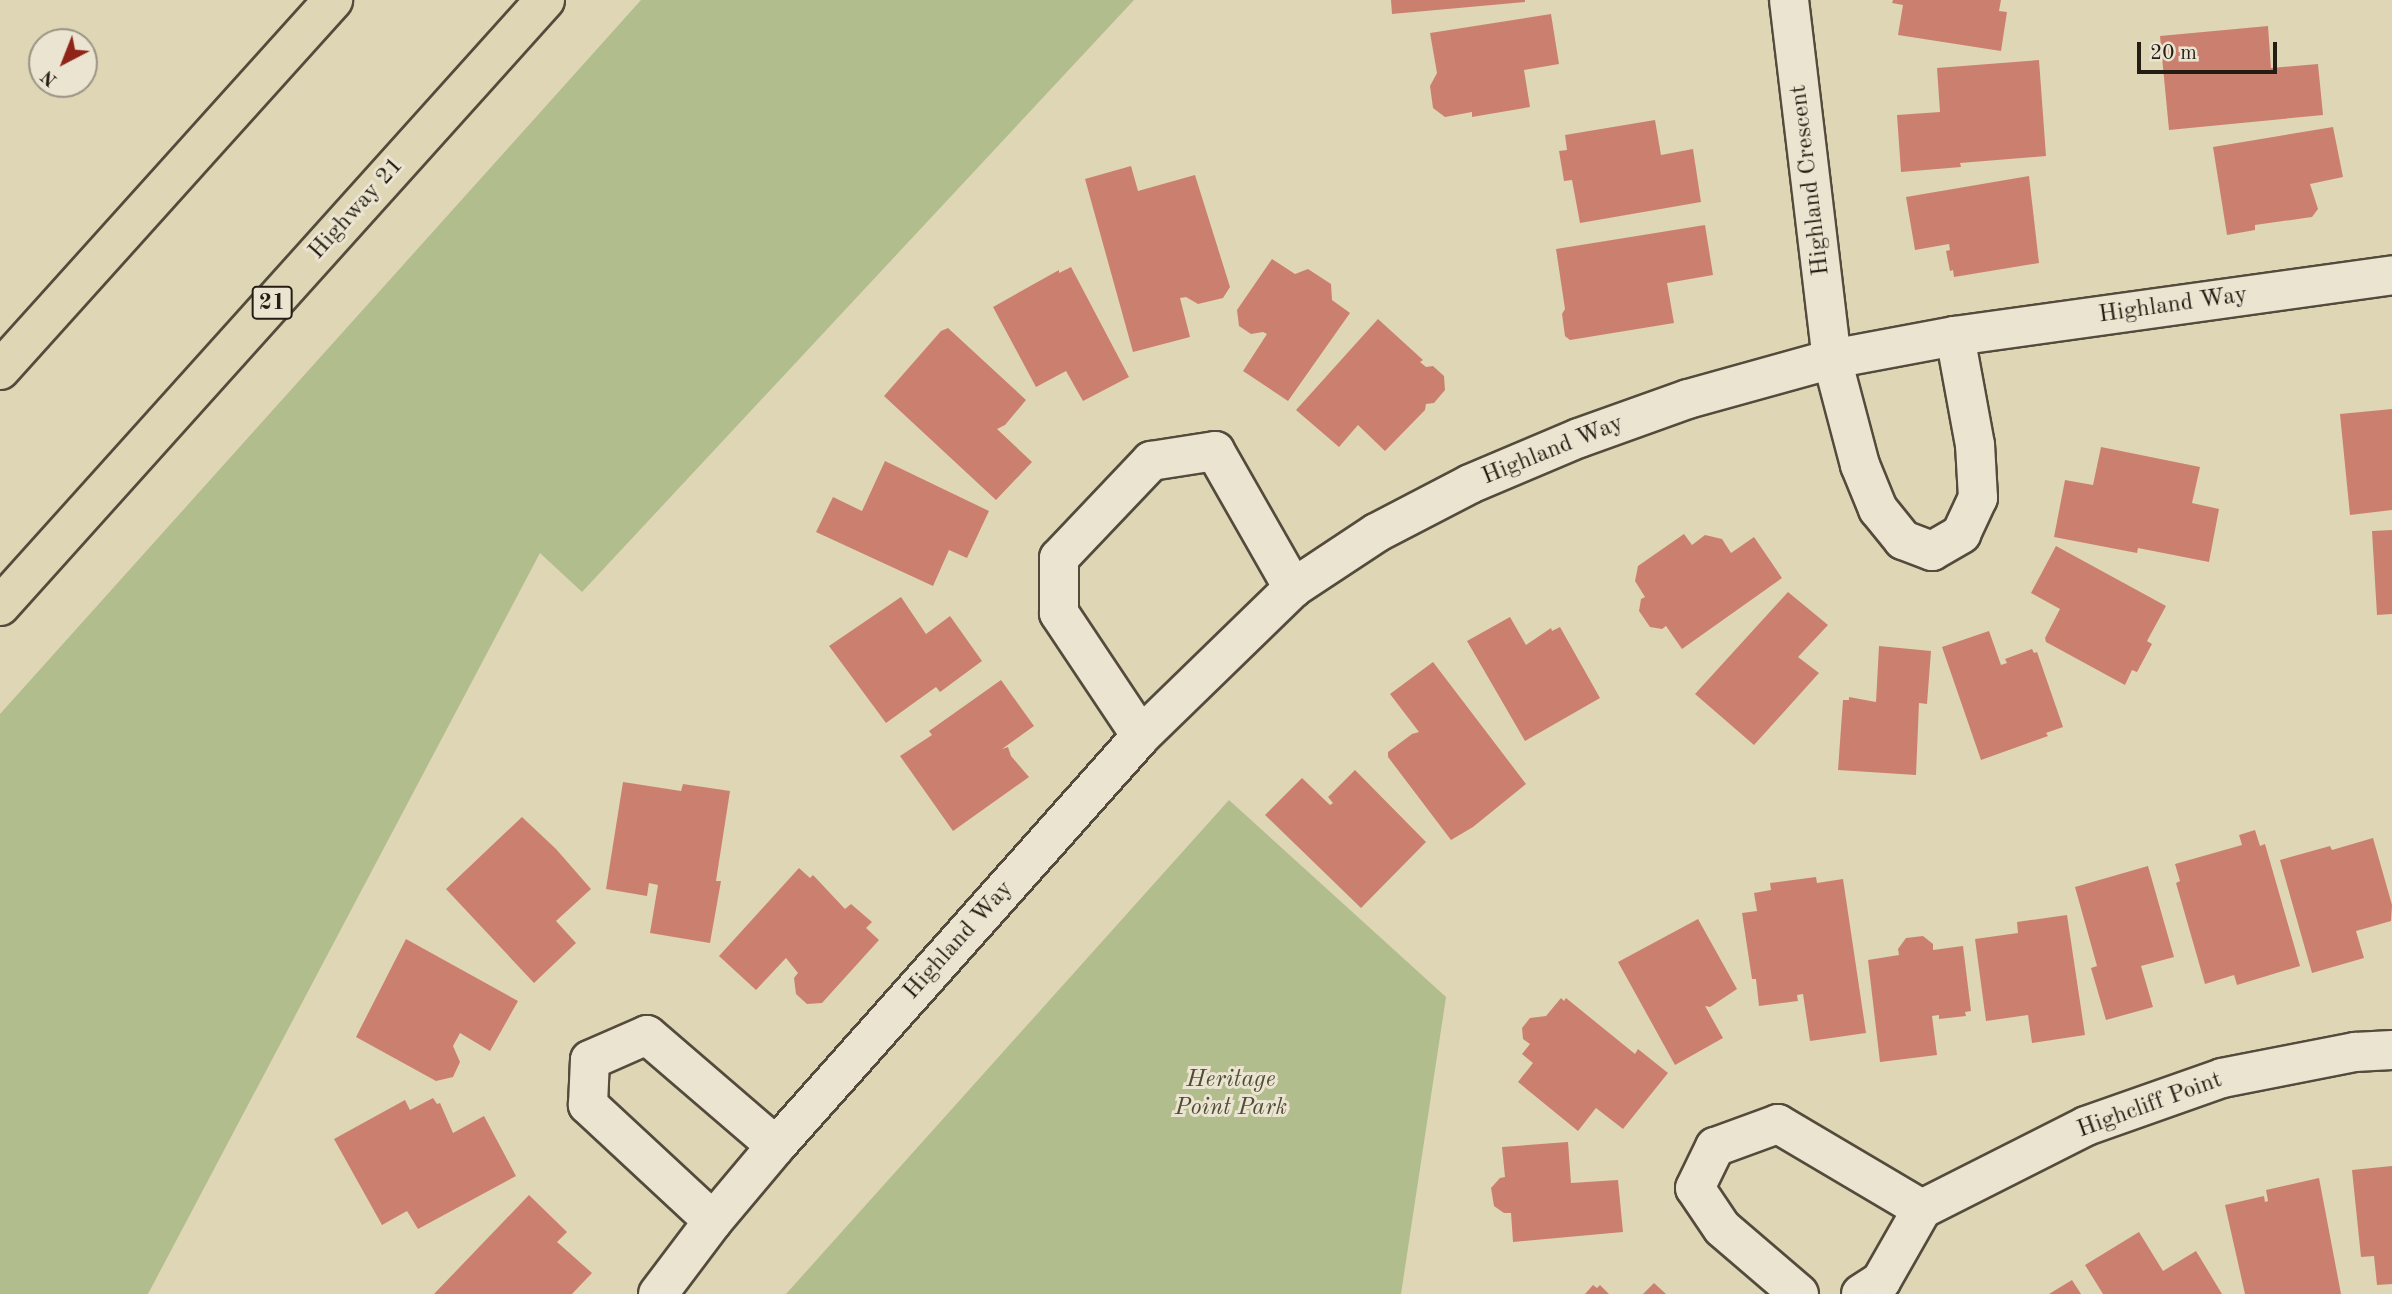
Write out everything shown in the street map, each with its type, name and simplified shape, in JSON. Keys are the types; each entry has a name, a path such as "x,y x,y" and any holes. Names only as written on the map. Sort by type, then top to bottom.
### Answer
{"main road":[{"path":"0,370 332,0"},
{"name":"Highway 21","path":"0,606 545,0"}],"street":[{"name":"Highland Crescent","path":"1789,0 1832,359"},
{"name":"Highland Way","path":"658,1294 776,1146 1141,736 1293,588 1376,533 1470,484 1579,438 1688,399 1832,359 1955,337 2392,275"},
{"path":"1832,359 1860,465 1878,509 1903,540 1932,551 1961,534 1978,498 1975,445 1955,337"},
{"path":"1141,736 1059,613 1059,558 1151,461 1214,451 1293,588"},
{"path":"713,1222 588,1105 590,1060 647,1035 776,1146"},
{"name":"Highcliff Point","path":"1922,1209 2086,1126 2222,1078 2355,1052 2392,1049"},
{"path":"1799,1294 1722,1228 1695,1188 1715,1147 1777,1124 1922,1209 1881,1281 1861,1294"}],"green space":[{"path":"641,0 1134,0 582,592 540,553 148,1294 0,1294 0,714"},
{"name":"Heritage Point Park","path":"1229,800 1446,997 1401,1294 786,1294"}],"building":[{"path":"1391,0 1525,0 1525,2 1392,14"},
{"path":"1893,0 2001,0 1999,11 2007,12 2001,51 1898,35 1903,5 1892,3"},
{"path":"1551,14 1559,64 1524,70 1530,107 1472,117 1472,112 1445,117 1433,108 1430,86 1437,73 1430,33"},
{"path":"2268,26 2271,68 2318,64 2323,115 2169,130 2160,36"},
{"path":"2039,60 2046,156 1960,163 1961,167 1901,172 1897,115 1940,112 1937,68"},
{"path":"1655,120 1661,155 1693,149 1701,202 1580,223 1572,180 1564,181 1559,151 1567,150 1565,135"},
{"path":"2333,127 2343,177 2310,184 2318,209 2312,217 2255,225 2255,230 2227,235 2213,147"},
{"path":"1131,166 1138,191 1195,175 1230,287 1223,298 1198,304 1186,297 1180,298 1190,337 1133,352 1085,179"},
{"path":"2029,176 2039,263 1954,277 1946,251 1950,250 1949,244 1915,250 1906,197"},
{"path":"1705,225 1713,275 1667,283 1674,323 1570,340 1565,336 1562,314 1565,309 1556,249"},
{"path":"1272,259 1295,274 1308,269 1331,284 1332,300 1350,313 1288,401 1243,371 1267,334 1251,334 1239,326 1237,310"},
{"path":"1071,267 1129,377 1083,401 1066,371 1036,387 993,307 1059,270 1059,273"},
{"path":"1378,319 1423,360 1420,362 1426,367 1433,366 1444,376 1445,390 1434,403 1426,404 1425,410 1385,451 1358,425 1339,447 1296,410"},
{"path":"948,328 1026,400 1005,425 997,429 1032,462 996,500 884,396 941,331"},
{"path":"2392,409 2392,510 2350,515 2340,414"},
{"path":"2101,447 2200,467 2192,503 2219,509 2209,562 2138,548 2137,553 2054,537 2065,480 2093,485"},
{"path":"885,461 989,511 967,558 949,550 933,586 816,532 833,497 862,511"},
{"path":"2392,530 2392,614 2377,615 2372,531"},
{"path":"1684,534 1692,545 1705,535 1722,539 1731,553 1754,537 1782,578 1682,649 1666,626 1662,629 1650,627 1639,611 1641,599 1645,597 1635,581 1638,566"},
{"path":"2056,546 2166,606 2147,641 2152,644 2137,672 2132,670 2125,685 2046,642 2045,638 2060,609 2031,593"},
{"path":"1788,592 1828,625 1798,657 1819,673 1754,745 1695,694"},
{"path":"901,597 926,634 950,616 982,661 940,692 936,687 886,723 829,646"},
{"path":"1510,617 1526,645 1551,628 1552,631 1560,627 1600,698 1525,741 1467,641"},
{"path":"1989,631 2001,665 2007,663 2005,659 2032,649 2034,653 2037,652 2063,727 2046,733 2048,736 1981,760 1942,647"},
{"path":"1879,646 1931,651 1927,704 1919,703 1916,775 1838,770 1843,700 1849,700 1849,697 1876,702"},
{"path":"1433,662 1526,784 1473,827 1451,840 1388,757 1388,752 1412,734 1419,732 1390,694"},
{"path":"1001,680 1034,726 1002,749 1008,747 1011,756 1029,777 953,831 900,756 932,735 929,731"},
{"path":"1355,770 1426,842 1361,908 1265,815 1302,778 1330,805 1333,803 1328,797"},
{"path":"623,782 681,791 683,784 730,791 716,881 721,881 710,943 650,933 658,885 649,883 647,896 606,889"},
{"path":"522,817 556,849 591,889 556,921 576,943 534,983 446,889"},
{"path":"2255,830 2260,846 2265,844 2300,966 2237,985 2234,975 2205,984 2176,883 2180,881 2175,864 2242,845 2239,835"},
{"path":"2373,838 2392,905 2391,921 2356,931 2364,958 2312,973 2280,860 2330,846 2332,850"},
{"path":"2148,866 2174,957 2141,966 2153,1007 2106,1020 2091,968 2097,966 2075,887"},
{"path":"799,868 810,878 813,875 845,909 851,904 872,922 866,928 879,940 822,1003 807,1004 796,994 794,978 798,973 786,958 756,990 719,956"},
{"path":"1816,877 1817,883 1843,879 1866,1033 1810,1041 1803,994 1797,995 1798,1001 1759,1006 1742,913 1757,911 1754,893 1771,890 1770,883"},
{"path":"2067,915 2085,1035 2032,1043 2028,1015 1986,1021 1975,939 2018,933 2017,922"},
{"path":"1698,919 1737,989 1710,1007 1705,1006 1723,1038 1675,1065 1618,962"},
{"path":"1923,936 1933,944 1933,950 1963,946 1971,1011 1965,1012 1966,1016 1939,1019 1939,1015 1932,1016 1937,1055 1880,1062 1868,960 1899,955 1898,949 1906,938"},
{"path":"406,939 518,1001 490,1051 460,1033 453,1046 460,1062 453,1077 436,1081 356,1037"},
{"path":"1561,998 1564,1001 1566,998 1635,1054 1638,1049 1668,1073 1623,1129 1596,1108 1578,1131 1518,1082 1533,1063 1522,1054 1530,1044 1523,1039 1522,1028 1530,1018 1546,1016"},
{"path":"433,1098 437,1104 440,1103 453,1133 484,1116 516,1176 418,1229 407,1211 382,1225 334,1139 405,1100 410,1110"},
{"path":"1568,1142 1571,1183 1618,1180 1623,1232 1513,1242 1511,1213 1504,1213 1494,1206 1491,1188 1500,1178 1505,1177 1502,1147"},
{"path":"2392,1166 2392,1284 2377,1285 2374,1256 2361,1257 2352,1170"},
{"path":"2319,1178 2341,1294 2245,1294 2225,1205 2264,1196 2265,1202 2268,1201 2266,1190"},
{"path":"529,1195 567,1232 557,1242 592,1273 572,1294 434,1294"},
{"path":"2139,1232 2163,1271 2196,1251 2222,1294 2103,1294 2085,1265"},
{"path":"2072,1280 2081,1294 2049,1294"},
{"path":"1654,1283 1666,1294 1643,1294"},
{"path":"1593,1285 1597,1288 1600,1285 1609,1294 1585,1294"}]}
